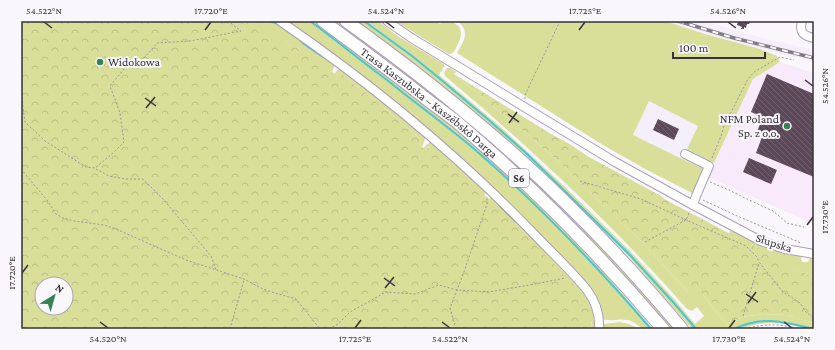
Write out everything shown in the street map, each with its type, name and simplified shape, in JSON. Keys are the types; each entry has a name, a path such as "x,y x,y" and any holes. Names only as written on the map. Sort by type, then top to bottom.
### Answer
{"highway":[{"name":"Trasa Kaszubska – Kaszëbskô Darga","path":"323,21 387,68 457,123 510,170 589,247 634,295 663,329"},
{"name":"Trasa Kaszubska – Kaszëbskô Darga","path":"346,21 402,62 465,113 540,178 624,262 682,329"}],"street":[{"path":"280,21 327,53 364,81 449,152 491,190 587,290 597,309 599,329"},
{"name":"Słupska","path":"386,21 614,162 762,241 790,250 814,254"},
{"path":"802,21 802,32 806,36 814,38"},
{"path":"685,154 709,166 693,205"}],"path":[{"path":"95,168 124,142 120,113 110,86 125,68 144,57 157,43 190,41 241,31 228,21"},
{"path":"521,105 525,100 525,95 560,21"},
{"path":"709,166 724,126 748,79 754,72 780,57 794,60"},
{"path":"100,62 107,67 131,64"},
{"path":"21,94 25,122 45,141 86,167 95,168 109,176 126,179 143,179 163,199 211,256 216,270"},
{"path":"21,169 47,200 56,214 74,221 104,225 116,229 186,260 244,279 269,291 296,299 320,329"},
{"path":"703,179 773,211 787,223 804,227"},
{"path":"580,181 641,199 746,246 757,257 759,262 782,291 800,303 806,312 814,318"},
{"path":"696,196 735,215 801,243"},
{"path":"456,329 450,308 487,204 487,197"},
{"path":"645,242 686,220 693,205"},
{"path":"743,316 759,262"},
{"path":"329,329 338,324 350,312 386,292 416,294 439,285 457,290 489,292 566,278"},
{"path":"230,329 244,279"},
{"path":"746,329 760,325 773,324 801,329"}],"shaded area":[{"path":"665,21 703,21 763,38 814,50 814,62 733,42"},
{"path":"780,62 814,73 814,224 708,177 753,79"},
{"path":"649,101 698,126 682,159 633,135"}],"green space":[{"path":"21,21 246,21 265,34 303,51 331,68 330,71 344,76 422,140 419,145 426,150 429,146 495,204 576,287 583,297 590,312 592,323 591,329 21,329"},
{"path":"246,21 276,21 335,65 332,72 299,49 265,35"},
{"path":"284,21 314,21 432,110 496,165 551,217 594,261 653,329 644,329 634,322 627,320 602,319 598,306 512,207"},
{"path":"332,21 338,21 439,97 516,163 588,232 676,329 669,329 635,289 601,253"},
{"path":"356,21 378,21 399,37 444,64 444,67 439,75 503,129 564,186 631,252 695,324 704,316 697,307 692,311 687,309 601,217 540,159 445,76 444,73 447,68 450,68 456,72 454,74 547,151 643,243 688,292 699,290 728,326 742,317 764,314 786,315 814,323 814,329 789,324 773,323 758,324 740,329 692,329 629,257 590,218"},
{"path":"395,21 435,21 440,24 443,21 449,21 457,25 461,31 460,40 454,51 449,54"},
{"path":"457,21 665,21 760,49 777,56 780,62 753,79 714,163 687,149 698,126 649,101 633,135 704,169 694,194 603,145 457,53 464,40 465,32"},
{"path":"339,68 341,68 425,135 422,147 419,145 422,140 344,76 339,73 338,75 335,73"},
{"path":"454,74 589,157 666,200 814,278 814,323 786,315 764,314 742,317 728,326 699,290 689,293 643,243 547,151"},
{"path":"430,142 487,191 484,195 428,146 426,150 423,148"},
{"path":"492,197 580,286 593,305 597,329 591,329 592,322 489,199"},
{"path":"730,231 769,248 800,255 802,262 808,262 810,258 814,258 814,278 729,234"},
{"path":"620,322 629,324 639,329 602,329 604,324"}],"building":[{"path":"738,21 750,22 747,24 746,28 744,27 744,29 741,29 742,27 737,25"},
{"name":"NFM Poland Sp. z o.o.","path":"767,74 814,94 814,177 756,153 762,137 756,134 763,117 751,112"},
{"path":"658,119 679,129 674,140 653,130"},
{"path":"749,158 777,170 771,184 743,172"}],"waterway":[{"path":"270,21 278,24 292,34"},
{"path":"310,21 452,130 497,169 565,235 609,281 651,329"},
{"path":"364,21 412,56 526,153 629,254 696,329"},
{"path":"300,40 323,57 326,57"},
{"path":"498,202 499,205 518,223"},
{"path":"734,329 755,322 765,321 784,322 814,329"}],"railway":[{"path":"678,21 734,38 814,58"}],"place":[{"name":"Widokowa","path":"100,62"},
{"name":"NFM Poland Sp. z o.o.","path":"787,126"}]}
